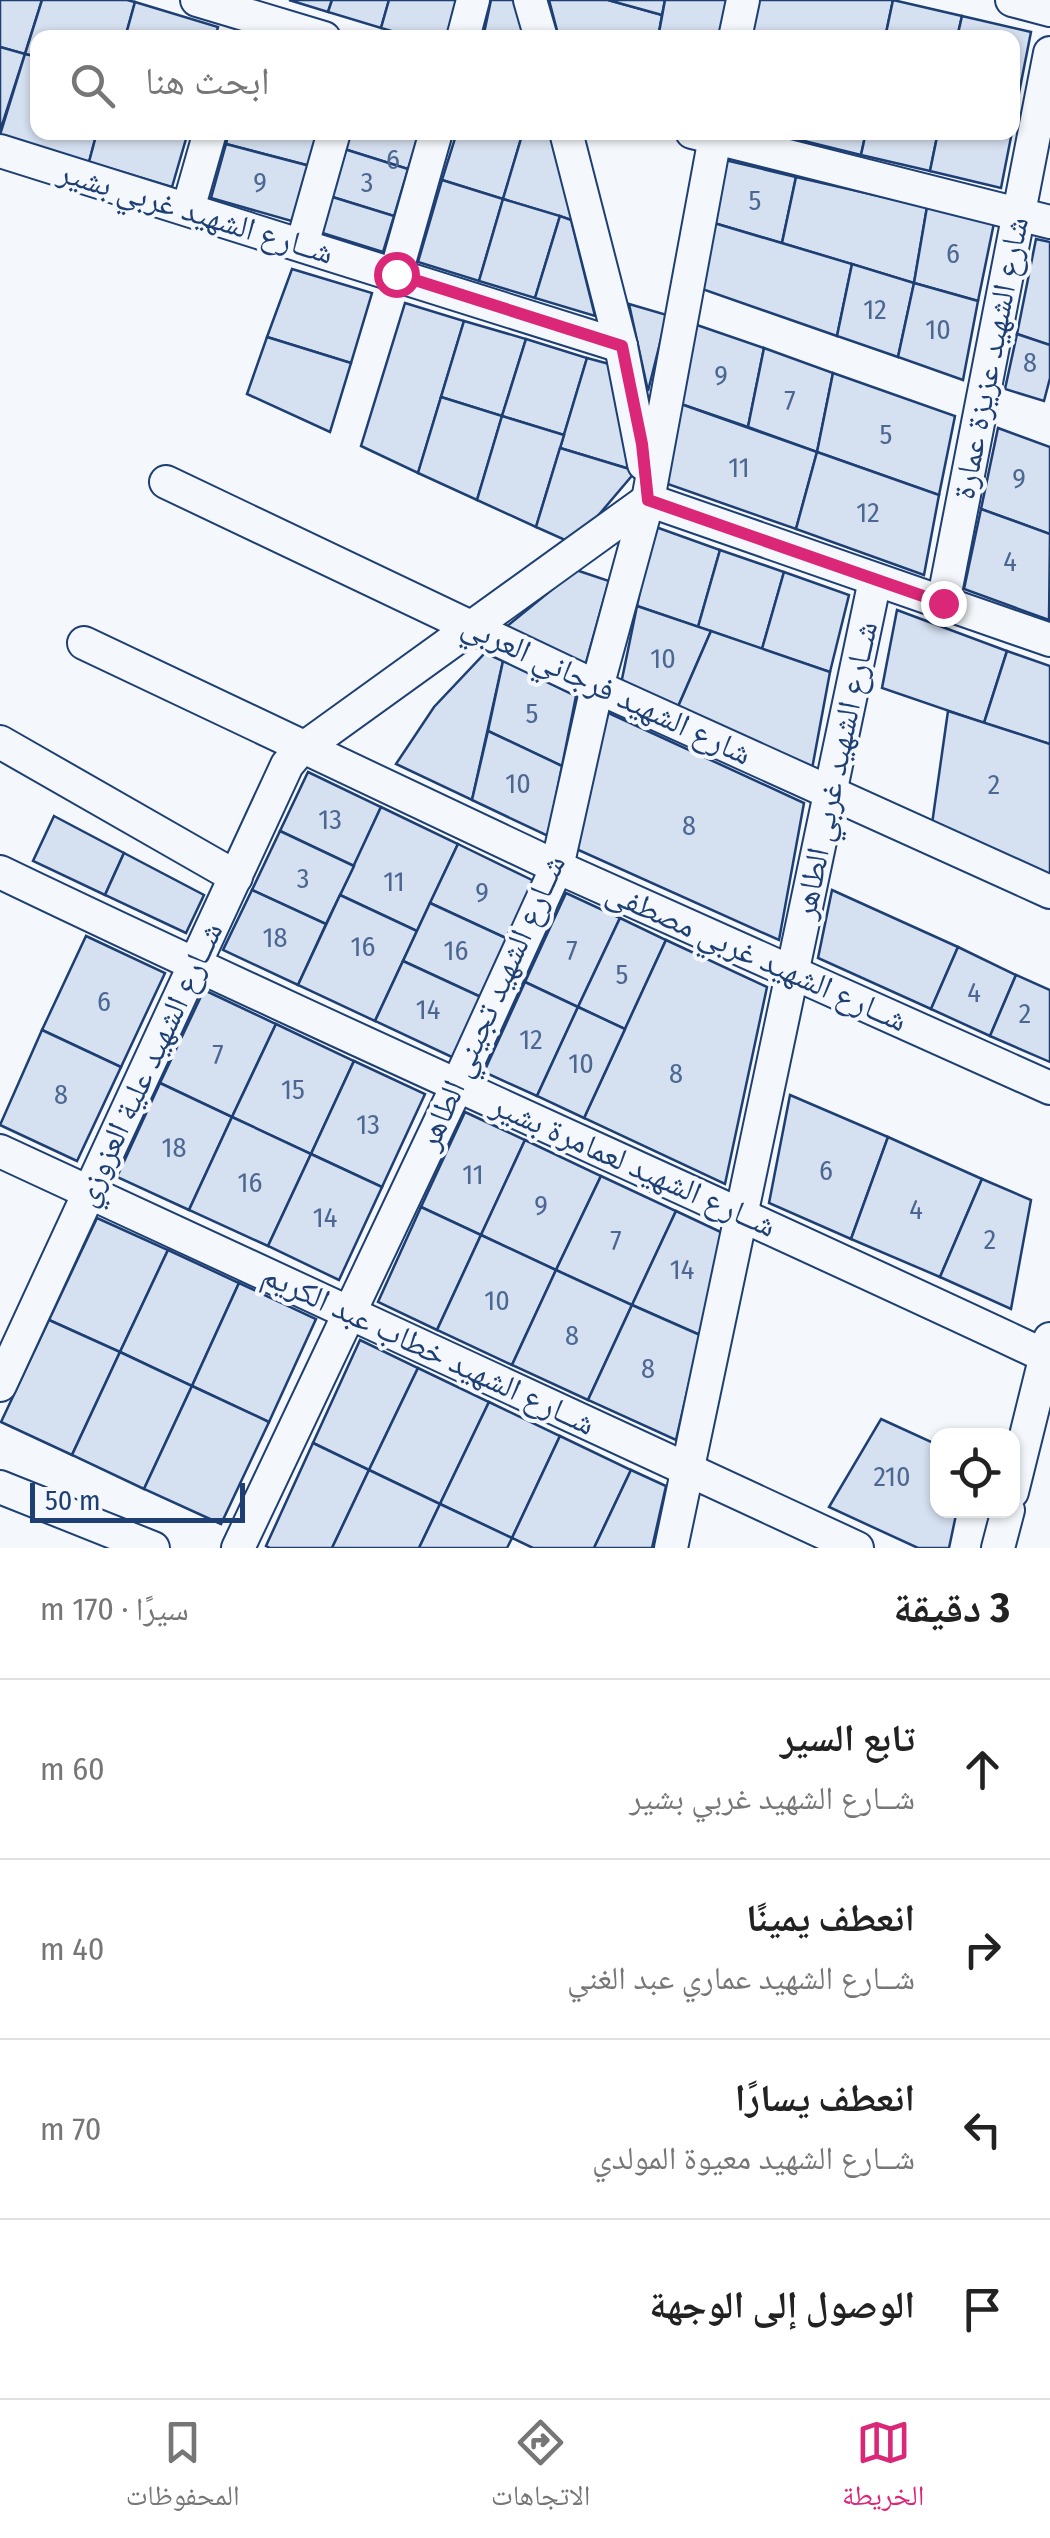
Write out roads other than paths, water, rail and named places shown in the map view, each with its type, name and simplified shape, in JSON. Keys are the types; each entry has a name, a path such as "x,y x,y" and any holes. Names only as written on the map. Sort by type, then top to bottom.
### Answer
{"street":[{"path":"197,0 293,30"},
{"path":"465,30 472,0"},
{"path":"530,0 538,30"},
{"path":"737,30 743,0"},
{"path":"1012,0 1050,10"},
{"name":"شارع الشهيد عزيزة عمارة","path":"943,603 1034,218 1050,53"},
{"path":"188,210 208,140"},
{"path":"302,244 332,140"},
{"path":"396,274 434,140"},
{"path":"568,140 622,346 642,444 648,500"},
{"name":"شــارع الشهيد تجيني الطاهر","path":"238,1548 556,867 597,687 648,500 706,140"},
{"path":"730,140 1034,218"},
{"name":"شــارع الشهيد غربي بشير","path":"0,151 622,346"},
{"name":"شارع الشهيد فرجاني العربي","path":"166,482 597,687 1050,892"},
{"path":"648,500 1050,640"},
{"path":"304,748 648,500"},
{"name":"شــارع الشهيد غربي الطاهر","path":"671,1548 875,580"},
{"name":"شــارع الشهيد غربي مصطفى","path":"84,643 556,867 1050,1088"},
{"path":"0,742 236,877"},
{"name":"شــارع الشهيد علية العزوزي","path":"0,1385 287,765 304,748"},
{"name":"شــارع الشهيد لعمامرة بشير","path":"0,872 457,1086 1049,1351"},
{"name":"شــارع الشهيد خطاب عبد الكريم","path":"0,1151 857,1548"},
{"path":"1020,1462 1049,1351"},
{"path":"0,1487 153,1548"},
{"path":"998,1548 1006,1518"}]}
